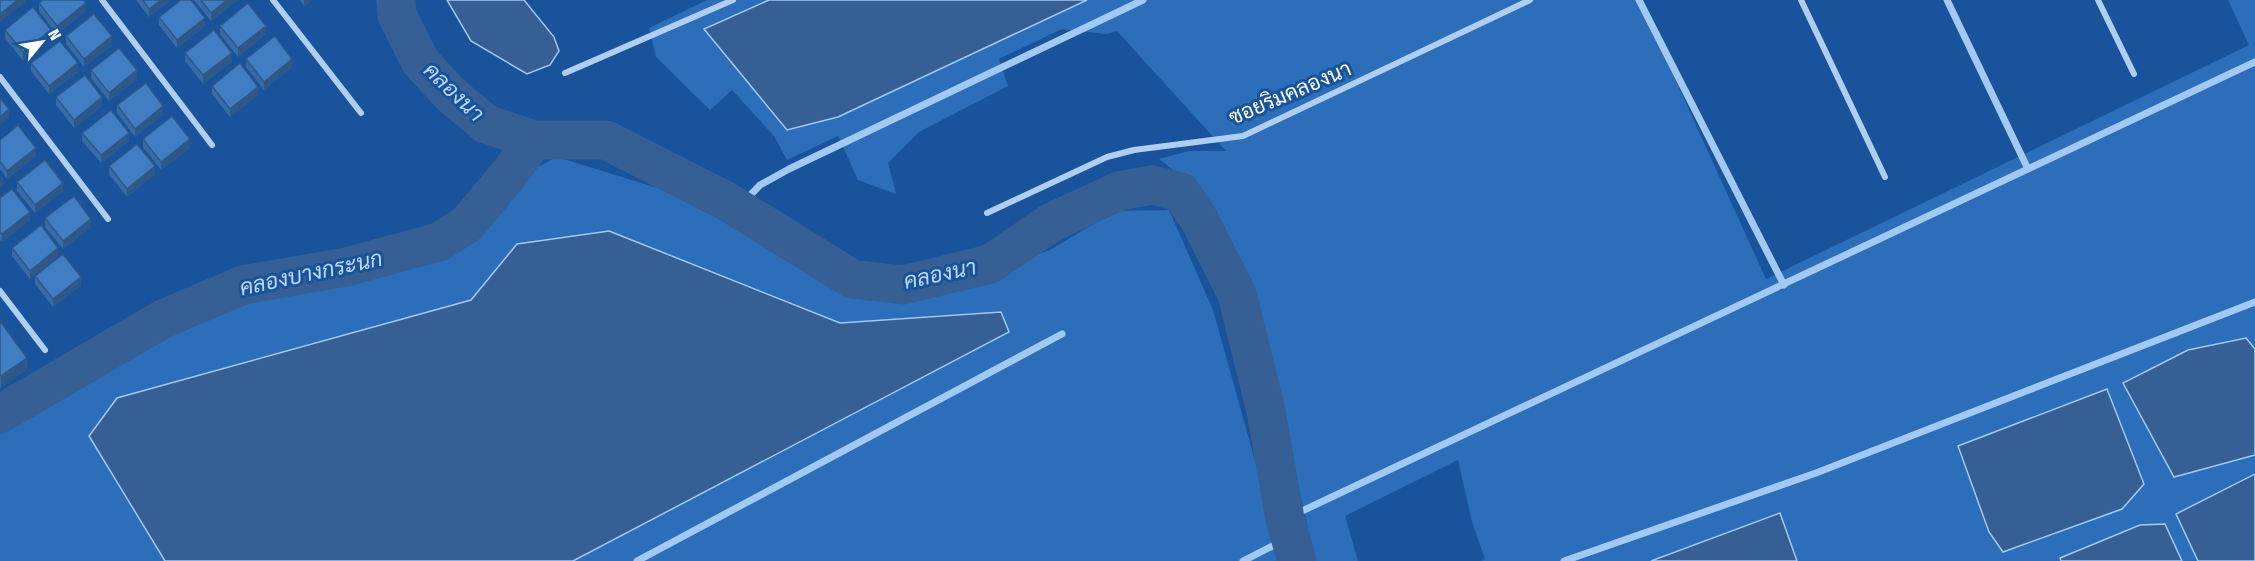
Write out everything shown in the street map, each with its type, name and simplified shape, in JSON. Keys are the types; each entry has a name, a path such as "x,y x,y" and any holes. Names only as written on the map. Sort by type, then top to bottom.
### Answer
{"street":[{"path":"102,0 212,145"},
{"path":"273,0 361,113"},
{"path":"565,73 733,0"},
{"name":"ซอยริมคลองนา","path":"987,213 1107,156 1155,147 1243,136 1530,0"},
{"path":"1801,0 1885,177"},
{"path":"2098,0 2134,74"},
{"path":"0,77 108,219"},
{"path":"0,291 45,350"}],"shaded area":[{"path":"447,0 524,0 554,37 559,51 550,65 527,74 471,41"},
{"path":"707,0 769,0 705,29 787,130 838,117 1087,0 1639,0 1766,279 2249,45 2228,0 2255,0 2255,349 2246,338 2123,383 2174,476 2255,455 2255,474 2176,514 2198,561 2182,561 2165,524 2140,525 2060,558 2061,561 1797,561 1779,513 1651,561 1481,561 1485,559 1472,522 1458,460 1345,516 1358,561 1314,561 1304,509 1240,267 1208,205 1182,177 1159,159 1189,151 1226,151 1117,31 1106,34 1062,29 999,59 1008,86 919,132 888,163 896,194 858,180 838,136 787,160 774,136 732,90 710,110 656,57 649,28"},
{"path":"769,0 1087,0 838,117 787,130 704,29"},
{"path":"557,157 677,194 835,278 937,289 1050,250 1115,211 1169,210 1213,310 1283,561 573,561 1009,332 1001,312 840,323 609,231 517,244 471,300 117,398 89,436 165,561 0,561 0,434 195,316 370,267 454,250 526,173"},
{"path":"609,231 840,323 1001,312 1009,332 573,561 165,561 89,436 117,398 471,300 517,244"},
{"path":"2246,338 2255,349 2255,455 2174,477 2123,383 2188,350"},
{"path":"2107,389 2144,484 2122,509 2003,552 1989,532 1958,446"},
{"path":"2255,474 2255,561 2198,561 2176,514"},
{"path":"1780,513 1797,561 1651,561"},
{"path":"2165,524 2182,561 2061,561 2060,558 2140,525"}],"building":[{"path":"0,0 18,0 0,14"},
{"path":"43,0 83,0 86,3 57,26 39,3"},
{"path":"143,0 161,0 149,9"},
{"path":"181,0 191,0 205,18 177,40 159,17"},
{"path":"201,0 227,0 211,13"},
{"path":"248,3 266,26 238,48 220,26"},
{"path":"33,7 51,30 23,52 5,30"},
{"path":"94,14 112,36 84,59 66,36"},
{"path":"214,30 232,53 203,75 185,53"},
{"path":"275,36 292,59 264,82 246,59"},
{"path":"60,41 78,63 49,86 31,63"},
{"path":"119,48 137,70 109,93 91,70"},
{"path":"240,63 258,87 230,109 212,86"},
{"path":"85,75 102,97 74,120 56,97"},
{"path":"146,83 163,106 135,129 117,105"},
{"path":"0,98 9,109 0,117"},
{"path":"111,110 129,133 101,155 82,133"},
{"path":"172,116 190,139 161,162 143,139"},
{"path":"18,125 36,148 7,171 0,161 0,140"},
{"path":"137,144 155,166 127,189 109,166"},
{"path":"45,160 63,183 35,205 17,182"},
{"path":"12,189 30,212 2,234 0,232 0,198"},
{"path":"74,196 91,219 63,241 45,218"},
{"path":"41,225 58,248 30,271 12,248"},
{"path":"63,254 81,277 53,299 35,276"},
{"path":"0,321 27,358 1,376 0,374"}],"waterway":[{"name":"คลองนา","path":"396,0 397,15 420,61 449,93 486,124 534,140 606,140 726,201 852,279 903,285 990,264 1052,222 1119,191 1152,185 1181,192 1199,219 1237,294 1266,411 1285,519 1297,561"},
{"path":"738,208 760,185 789,169 1143,0"},
{"path":"1639,0 1784,285"},
{"path":"1947,0 2028,169"},
{"path":"1285,519 2255,62"},
{"name":"คลองบางกระนก","path":"0,414 163,319 243,285 346,267 439,242 467,224 534,140"},
{"path":"1564,561 1816,473 2255,302"},
{"path":"637,561 1062,334"},
{"path":"1243,561 1290,537"}]}
